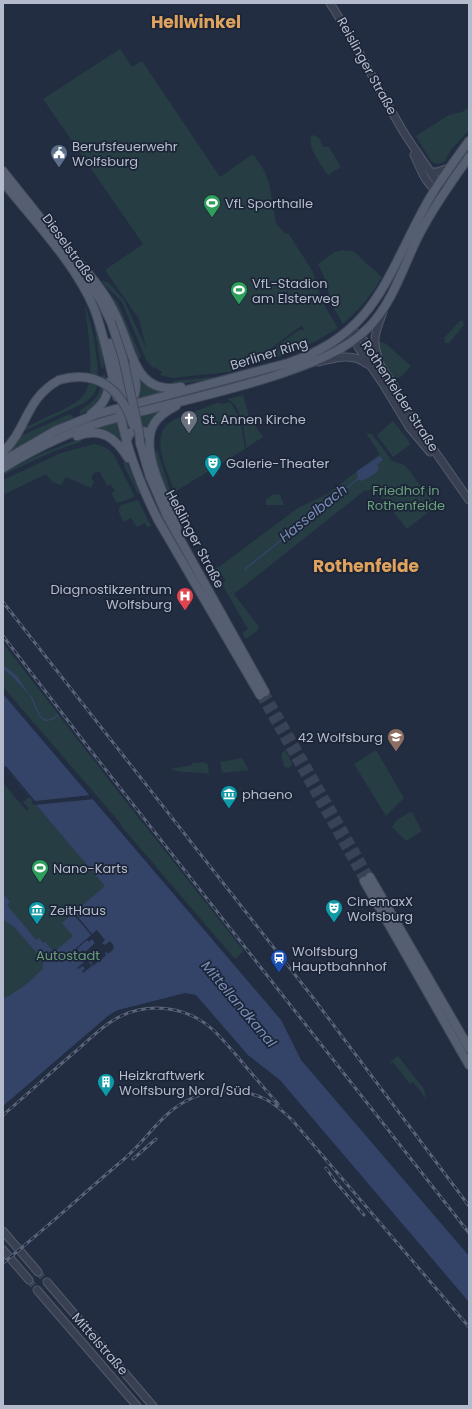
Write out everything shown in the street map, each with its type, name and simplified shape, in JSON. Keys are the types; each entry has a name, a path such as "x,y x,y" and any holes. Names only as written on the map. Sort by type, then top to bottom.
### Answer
{"main road":[{"name":"Berliner Ring","path":"3,460 55,431 82,420 121,413 144,411 262,380 335,353 357,338 371,324 386,305 449,168 469,141"},
{"name":"Berliner Ring","path":"131,405 282,365 312,354 329,345 351,329 372,306 385,286 422,211 439,189 469,157"},
{"name":"Dieselstraße","path":"3,171 64,246 101,301 117,337 130,387"},
{"name":"Dieselstraße","path":"3,182 67,262 86,293 94,310 108,354 123,429"},
{"path":"64,246 103,293 110,304 122,331 131,357 136,378 136,391 131,405"},
{"path":"94,310 102,322 131,405 144,411"},
{"path":"82,420 99,407 108,392 108,354"},
{"path":"131,357 140,373 147,381 155,385 165,388 173,388 187,385 207,384"},
{"path":"121,413 131,405 223,384 245,375"},
{"path":"6,449 28,411 44,390 59,380 78,376 96,380 118,394 124,403 140,443"},
{"path":"121,379 125,383 129,384 136,378"},
{"name":"Heßlinger Straße","path":"123,429 135,470 158,520 262,694 160,502 144,460 130,387"},
{"path":"179,539 175,521 153,464 149,437 154,423 159,417 175,406 192,399"},
{"name":"Berliner Ring","path":"3,468 46,444 121,413"},
{"path":"126,442 130,433 136,430 146,432 149,437"},
{"path":"26,454 39,451 80,435 100,433 112,438 118,443 135,470"},
{"path":"469,1048 367,879 469,1065"}],"street":[{"name":"Reislinger Straße","path":"330,3 358,48 422,162 431,172 439,189"},
{"name":"Reislinger Straße","path":"403,130 426,180 439,189"},
{"path":"431,172 437,172 449,168"},
{"path":"382,367 374,342 376,331 386,305"},
{"name":"Rothenfelder Straße","path":"351,329 374,371 409,426 437,460 446,468"},
{"name":"Rothenfelder Straße","path":"357,338 382,367 408,413 469,500"},
{"path":"308,364 336,358 355,357 367,363 374,371"},
{"path":"3,1231 38,1272"},
{"path":"3,1250 29,1280"},
{"name":"Mittelstraße","path":"47,1282 153,1406"},
{"name":"Mittelstraße","path":"37,1290 137,1406"}],"green space":[{"path":"120,49 132,67 142,61 220,177 253,154 264,170 269,183 276,223 285,234 288,233 313,272 323,303 338,328 318,340 298,349 255,364 255,362 299,330 304,330 302,325 249,365 228,372 172,378 160,375 162,372 154,367 153,368 146,360 122,302 101,281 108,282 124,300 146,348 139,319 105,270 143,244 43,99"},
{"path":"469,107 469,130 451,150 444,162 437,164 431,161 416,136 449,115 462,112"},
{"path":"314,135 320,139 323,147 329,147 341,167 328,175 313,151 310,140 311,136"},
{"path":"343,250 353,251 382,277 365,302 343,324 332,305 323,274 318,264 335,252"},
{"path":"100,284 118,303 141,357 136,360"},
{"path":"85,306 91,324 96,349 98,374 95,392 84,403 3,441 23,429 66,408 76,402 85,393 90,375 90,364 89,338"},
{"path":"93,319 96,323 100,336 104,369 101,367"},
{"path":"460,321 463,321 464,325 449,343 445,343 444,338"},
{"path":"339,342 341,346 333,351 273,373 204,392 233,383"},
{"path":"378,342 385,343 411,366 401,377 391,379 382,361"},
{"path":"105,373 106,381 104,394 97,404 87,412 80,415 80,410 97,396 101,387 102,376"},
{"path":"137,374 167,392 137,399"},
{"path":"234,375 215,379 172,385 174,381"},
{"path":"243,395 249,416 263,437 246,448 240,414 232,402 227,399"},
{"path":"219,402 220,404 230,402 240,418 245,449 176,491 174,490 169,477 160,446 164,428 175,419"},
{"path":"165,408 149,434 128,432 126,426 127,420"},
{"path":"70,414 74,417 10,453 3,447 3,445 7,442"},
{"path":"118,421 122,440 110,432 95,428"},
{"path":"393,421 411,444 393,457 377,435"},
{"name":"Friedhof in Rothenfelde","path":"366,433 372,434 392,461 405,465 436,506 407,529 375,489 364,491 234,594 259,627 258,630 246,639 242,633 248,629 221,585 226,580 215,568 219,567 298,508 327,494 380,454"},
{"path":"81,438 81,442 54,451 3,475 3,473 38,455"},
{"path":"94,444 105,448 114,455 135,497 117,503 111,493 115,491 110,484 107,486 100,472 94,473 91,479 94,481 91,488 66,477 61,485 52,482 46,474 3,495 3,480 61,453"},
{"path":"153,451 158,452 171,493 180,499 179,500 168,497 160,477"},
{"path":"126,460 140,494 138,494 125,468 123,463"},
{"path":"273,494 280,495 284,505 266,505 266,500"},
{"path":"138,500 151,526 147,527 145,523 137,527 131,518 124,522 120,516 119,510 121,505"},
{"path":"3,643 244,951 235,959 3,687"},
{"path":"285,750 292,762 292,765 289,768 284,767 282,758 282,753"},
{"path":"376,750 404,798 386,816 354,764"},
{"path":"242,758 249,770 222,773 220,762"},
{"path":"205,762 206,764 208,763 209,774 170,769 192,765 192,763"},
{"name":"Autostadt","path":"3,783 26,810 29,809 23,802 29,797 106,886 115,1002 3,1100"},
{"path":"412,812 422,831 406,841 392,827 397,820"},
{"path":"398,1056 424,1089 426,1099 413,1082 410,1084 393,1062 391,1064 390,1062"}],"water":[{"path":"380,456 383,460 377,465 379,468 376,473 361,481 358,479 357,471"},
{"path":"3,665 17,676 31,697 3,669"},
{"name":"Mittellandkanal","path":"3,694 281,1020 301,1060 469,1256 469,1302 280,1080 248,1055 196,995 185,993 118,1010 109,1015 3,1106 3,999 20,989 34,977 43,968 43,960 15,928 3,919 3,894 10,902 7,905 36,940 39,938 43,943 45,942 54,952 73,936 62,923 105,886 3,766"}],"pier":[{"path":"6,766 35,801 91,795 95,799 34,805 31,802 33,801 4,767"},
{"path":"74,912 92,934 97,930 105,940 102,943 105,945 110,941 114,946 114,949 108,954 107,952 105,953 106,955 101,960 99,959 99,961 93,966 91,963 95,960 93,958 88,961 92,966 83,973 82,971 85,969 83,966 78,969 77,968 85,961 75,949 91,935 73,914","holes":["92,939 95,943 85,952 83,950 80,953 77,949 87,940 89,942"]}],"waterway":[{"name":"Hasselbach","path":"245,569 359,478"},
{"name":"Hasselbach","path":"31,696 40,716 43,719 52,719 58,715"}],"tunnel":[{"path":"265,692 370,877"},
{"path":"260,695 364,881"},
{"path":"38,1272 47,1282"},
{"path":"29,1280 37,1290"}],"railway":[{"path":"3,602 314,999 469,1206"},
{"path":"3,636 88,747 469,1233"},
{"path":"3,1115 109,1023 121,1016 133,1012 157,1008 169,1009 192,1016 212,1029 219,1035 278,1104"},
{"path":"3,1263 129,1154 164,1117 181,1104 192,1098 217,1091 242,1092 255,1095 271,1102 281,1109 293,1121 469,1327"},
{"path":"133,1159 156,1139"},
{"path":"326,1168 364,1215"}],"place":[{"name":"Berufsfeuerwehr Wolfsburg","path":"59,168"},
{"name":"VfL Sporthalle","path":"212,218"},
{"name":"VfL-Stadion am Elsterweg","path":"239,305"},
{"name":"St. Annen Kirche","path":"189,434"},
{"name":"Galerie-Theater","path":"213,478"},
{"name":"Diagnostikzentrum Wolfsburg","path":"185,611"},
{"name":"42 Wolfsburg","path":"396,752"},
{"name":"phaeno","path":"229,809"},
{"name":"Nano-Karts","path":"40,883"},
{"name":"CinemaxX Wolfsburg","path":"334,923"},
{"name":"ZeitHaus","path":"37,925"},
{"name":"Wolfsburg Hauptbahnhof","path":"279,973"},
{"name":"Heizkraftwerk Wolfsburg Nord/Süd","path":"106,1097"}],"district":[{"name":"Hellwinkel","path":"196,22"},
{"name":"Rothenfelde","path":"366,566"}]}
